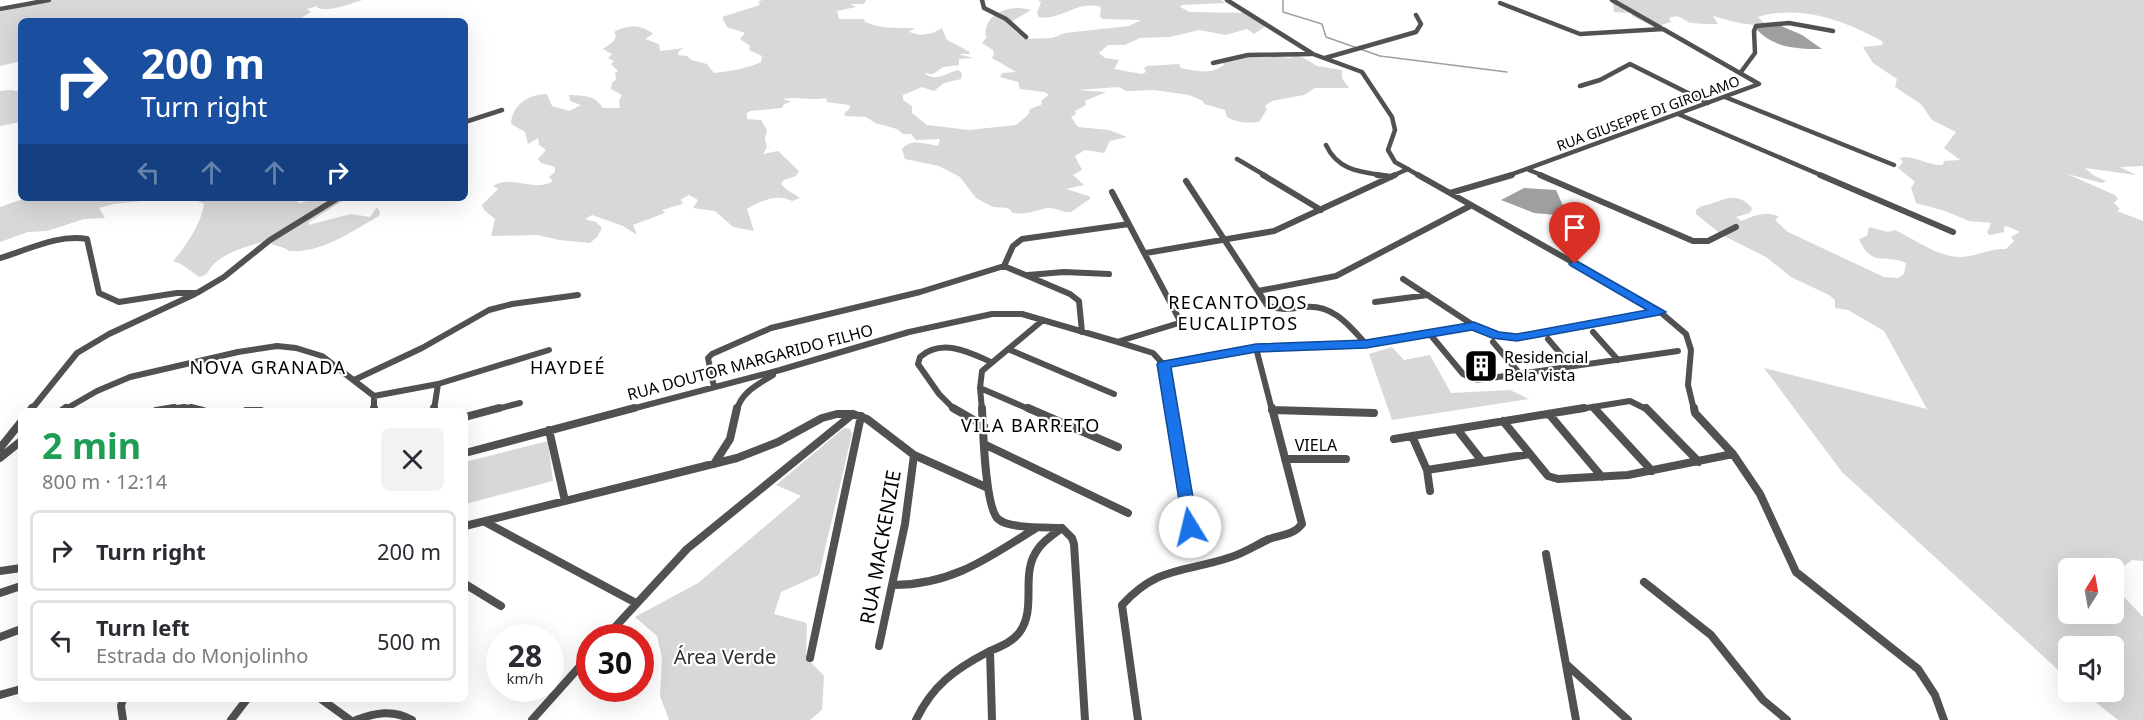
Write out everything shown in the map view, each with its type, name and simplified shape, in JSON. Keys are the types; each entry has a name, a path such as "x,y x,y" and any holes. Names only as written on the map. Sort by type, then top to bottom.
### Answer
{"street":[{"path":"0,9 49,0"},
{"path":"982,0 984,8 1006,19 1026,37"},
{"path":"1227,0 1313,54 1362,72 1394,124 1389,154 1395,162 1659,312 1686,334 1691,350 1688,385 1695,412 1733,454 1760,494 1796,572 1918,669 1935,695 1944,720"},
{"name":"RUA GIUSEPPE DI GIROLAMO","path":"1450,194 1529,170 1759,84 1612,0"},
{"path":"1500,3 1580,34 1663,29"},
{"path":"1325,58 1416,32 1421,24 1416,15"},
{"path":"1741,72 1755,53 1754,31 1756,26 1789,23 1833,30"},
{"path":"1213,63 1229,58 1274,53 1313,54"},
{"path":"1580,86 1600,80 1630,64 1708,104"},
{"path":"1725,97 1894,165"},
{"path":"468,121 502,110"},
{"path":"1678,114 1953,232"},
{"path":"1326,145 1331,159 1340,165 1392,177"},
{"path":"1237,159 1321,210"},
{"path":"1146,253 1274,231 1408,170"},
{"path":"1529,170 1693,241 1708,241 1736,227"},
{"path":"1186,181 1267,305 1275,309 1313,307 1332,312 1366,344"},
{"path":"1112,192 1146,253 1179,320 1179,323 1171,327 1118,342"},
{"path":"32,408 70,360 82,350 109,334 197,293 224,277 270,240 333,201"},
{"path":"1258,291 1336,276 1470,206"},
{"path":"1004,266 1013,246 1022,239 1129,224"},
{"path":"0,258 61,239 80,237 87,239 99,293 108,298 128,302 170,294 197,293"},
{"path":"714,387 708,358 712,354 765,331 910,295 1004,266 1070,294 1079,301 1082,332"},
{"path":"1026,275 1064,272 1109,274"},
{"path":"1403,279 1474,326 1497,336 1517,338 1659,312"},
{"path":"354,380 422,348 489,310 512,304 578,295"},
{"path":"1375,302 1428,295"},
{"name":"RUA DOUTOR MARGARIDO FILHO","path":"468,452 780,370 909,332 992,314 1012,312 1043,320 1153,354 1163,364"},
{"path":"1043,320 982,371 981,388 987,445 988,488 990,504 998,519 1010,525 1062,528 1072,538 1085,720"},
{"path":"1190,527 1163,364 1256,348 1366,344 1474,326"},
{"path":"1593,332 1618,360"},
{"path":"1429,333 1466,377 1477,380 1678,351"},
{"path":"1548,339 1571,366"},
{"path":"1493,342 1520,374"},
{"path":"984,426 965,418 949,406 918,364 920,356 924,353 949,345 990,362"},
{"path":"67,408 97,390 130,377 262,347 287,346 322,356 374,396 438,384 549,350"},
{"path":"1138,720 1122,605 1133,591 1165,571 1230,558 1301,528 1302,520 1256,348"},
{"path":"1008,349 1114,394"},
{"path":"714,464 730,440 735,414 744,395 780,370"},
{"path":"434,408 438,384"},
{"path":"981,388 1118,447"},
{"path":"374,396 374,408"},
{"path":"1394,439 1630,401 1640,404 1699,462"},
{"path":"468,416 520,403"},
{"path":"1593,407 1652,471"},
{"path":"1272,410 1374,413"},
{"path":"468,525 758,451 822,418 837,414 857,415 914,455 988,488"},
{"path":"1549,414 1602,477"},
{"path":"617,624 687,549 857,415"},
{"path":"810,658 857,415"},
{"path":"1503,422 1548,476 1554,479 1602,477 1652,471 1733,454"},
{"path":"0,448 18,426"},
{"path":"1456,429 1482,461"},
{"path":"549,430 565,501"},
{"path":"1412,436 1427,470 1430,491"},
{"path":"0,458 18,443"},
{"path":"987,445 1128,513"},
{"path":"1427,470 1530,454"},
{"name":"RUA MACKENZIE","path":"879,646 905,524 914,455"},
{"name":"VIELA","path":"1285,459 1346,459"},
{"path":"485,522 636,603"},
{"path":"893,585 913,587 943,581 1036,528"},
{"path":"916,720 933,688 947,676 1012,640 1023,627 1034,554 1062,528"},
{"path":"1546,554 1576,720"},
{"path":"0,571 18,568"},
{"path":"1644,582 1711,635 1763,700 1787,720"},
{"path":"468,586 501,606"},
{"path":"0,593 18,587"},
{"path":"0,637 18,630"},
{"path":"990,651 992,720"},
{"path":"1566,664 1628,720"},
{"path":"532,720 576,671"},
{"path":"0,695 18,690"},
{"path":"122,702 123,720"},
{"path":"231,720 245,702"},
{"path":"325,702 350,720"},
{"path":"356,720 386,712 405,715 412,720"}],"green space":[{"path":"51,0 363,0 335,8 323,9 317,8 318,6 307,9 311,12 301,18 18,18 18,62 0,66 0,12"},
{"path":"762,0 866,0 864,4 850,4 856,7 837,11 839,19 864,19 865,22 883,27 915,28 909,32 920,35 933,33 942,28 947,40 970,52 969,54 958,54 973,58 959,59 959,65 943,67 933,74 924,73 937,77 958,70 962,73 961,79 944,83 934,91 922,87 903,95 903,100 912,106 912,113 927,125 969,130 1016,125 1028,115 1030,109 1041,105 1042,100 1049,95 1045,92 1020,89 1018,82 1000,77 1002,73 1016,72 992,58 993,50 982,43 987,37 985,34 987,25 994,15 1000,12 1013,8 1031,10 1011,22 1011,27 1024,39 1052,38 1065,33 1129,26 1141,20 1103,19 1100,17 1101,7 1092,6 1076,8 1055,16 1039,17 1037,13 1041,2 1038,0 1221,0 1225,3 1182,5 1180,7 1190,12 1250,13 1266,26 1254,34 1247,29 1226,35 1199,30 1170,37 1140,38 1125,45 1108,45 1099,53 1105,58 1119,60 1114,69 1142,74 1146,72 1144,68 1147,66 1179,64 1181,68 1209,71 1224,65 1222,62 1245,54 1254,57 1292,57 1283,54 1302,57 1317,66 1342,70 1342,78 1349,88 1315,88 1304,95 1272,101 1265,106 1267,109 1259,122 1231,119 1227,117 1225,110 1204,104 1203,101 1189,95 1154,90 1126,91 1119,87 1078,90 1106,92 1085,101 1086,105 1075,111 1076,114 1071,117 1078,127 1109,130 1127,137 1110,141 1104,153 1085,150 1075,156 1082,170 1073,175 1084,185 1066,189 1091,198 1071,212 1047,208 1022,213 1013,213 1008,208 993,207 976,198 960,177 939,166 905,159 902,149 906,146 919,143 938,146 940,139 916,140 911,134 903,134 897,129 875,123 866,117 845,116 844,114 850,108 849,105 827,102 826,98 787,98 783,99 791,102 784,104 782,108 750,111 747,113 747,119 761,120 767,130 765,139 767,147 763,154 778,151 799,171 796,176 784,180 781,184 800,198 792,201 780,198 769,199 747,209 754,231 733,227 715,211 693,208 698,200 689,195 680,200 682,204 662,210 665,213 633,225 637,235 623,226 592,215 585,219 596,222 602,228 590,243 537,235 491,236 495,219 484,210 482,205 498,189 493,186 508,182 538,185 553,181 549,177 555,172 555,167 541,163 538,159 546,150 539,145 538,138 528,144 525,132 511,124 514,111 522,102 534,96 547,94 552,106 569,111 581,105 570,101 569,95 572,95 590,97 603,108 620,108 619,101 622,95 611,89 612,82 616,80 615,73 618,71 611,64 614,61 608,58 612,54 603,49 614,41 616,35 614,32 629,27 644,28 653,34 645,39 659,44 660,51 684,48 679,51 678,55 707,64 714,73 744,68 761,62 762,56 749,50 750,46 740,39 745,33 727,27 722,17 757,6"},
{"path":"1609,0 2143,0 2143,166 2120,167 2136,175 2085,168 2106,181 2102,183 2067,174 2115,195 2118,199 2114,203 2120,209 2117,211 2143,221 2143,561 2132,560 2124,566 2124,558 2058,558 2058,624 2124,624 2124,597 2143,617 2143,720 2118,720 2096,702 2124,702 2124,636 2058,636 2058,670 1842,472 1764,368 1927,409 1884,331 1848,310 1835,308 1835,300 1829,295 1791,277 1766,257 1722,235 1696,214 1696,210 1701,206 1727,198 1737,198 1752,208 1750,213 1736,217 1741,221 1760,214 1775,215 1779,217 1775,220 1788,232 1884,277 1898,278 1904,274 1906,263 1869,254 1859,239 1867,236 1869,227 1888,232 1895,230 1935,251 1952,256 1966,257 2006,249 2014,241 2011,237 2020,232 2007,226 2004,227 2004,232 1990,235 1987,233 1991,223 1969,221 1916,203 1911,188 1915,182 1898,168 1903,162 1900,158 1905,157 1938,165 1943,165 1944,161 1960,160 1944,148 1956,132 1932,120 1921,104 1895,87 1897,79 1873,63 1863,47 1883,45 1882,41 1838,21 1790,12 1758,17 1766,25 1745,24 1713,16 1718,24 1695,23 1676,16 1669,18 1671,22 1654,27 1632,16 1632,13 1614,12 1613,4"},
{"path":"0,91 18,91 18,123 0,126"},
{"path":"18,201 141,201 99,208 105,218 84,219 47,231 28,232 0,242 0,207"},
{"path":"198,201 297,201 299,203 342,201 309,222 308,225 351,214 370,217 377,207 380,212 379,216 347,235 313,249 289,251 267,241 240,249 221,258 205,275 199,277 173,261 192,234 200,219 204,204"},
{"path":"1392,347 1404,360 1430,355 1451,393 1510,390 1529,399 1392,420 1369,354"},
{"name":"Área Verde","path":"844,428 850,429 852,434 819,575 781,592 774,614 807,623 806,657 824,676 822,710 810,720 669,720 660,696 662,658 657,636 654,633 654,624 643,624 635,617 698,583 801,496 776,485"},
{"path":"548,441 553,481 468,503 468,461"}],"shaded area":[{"path":"1779,25 1802,35 1822,49 1785,46 1761,34 1755,27"},
{"path":"1524,188 1556,190 1564,208 1556,215 1534,213 1501,200"}],"waterway":[{"path":"1283,0 1283,12 1322,24 1326,37 1380,56 1507,72"}],"place":[{"name":"Residencial Bela vista","path":"1481,366"}],"district":[{"name":"RECANTO DOS EUCALIPTOS","path":"1238,312"},
{"name":"NOVA GRANADA","path":"268,367"},
{"name":"HAYDEÉ","path":"568,367"},
{"name":"VILA BARRETO","path":"1031,425"}],"route":[{"path":"1190,527 1163,364 1256,348 1366,344 1474,326 1497,336 1517,338 1659,312 1575,264"}]}
